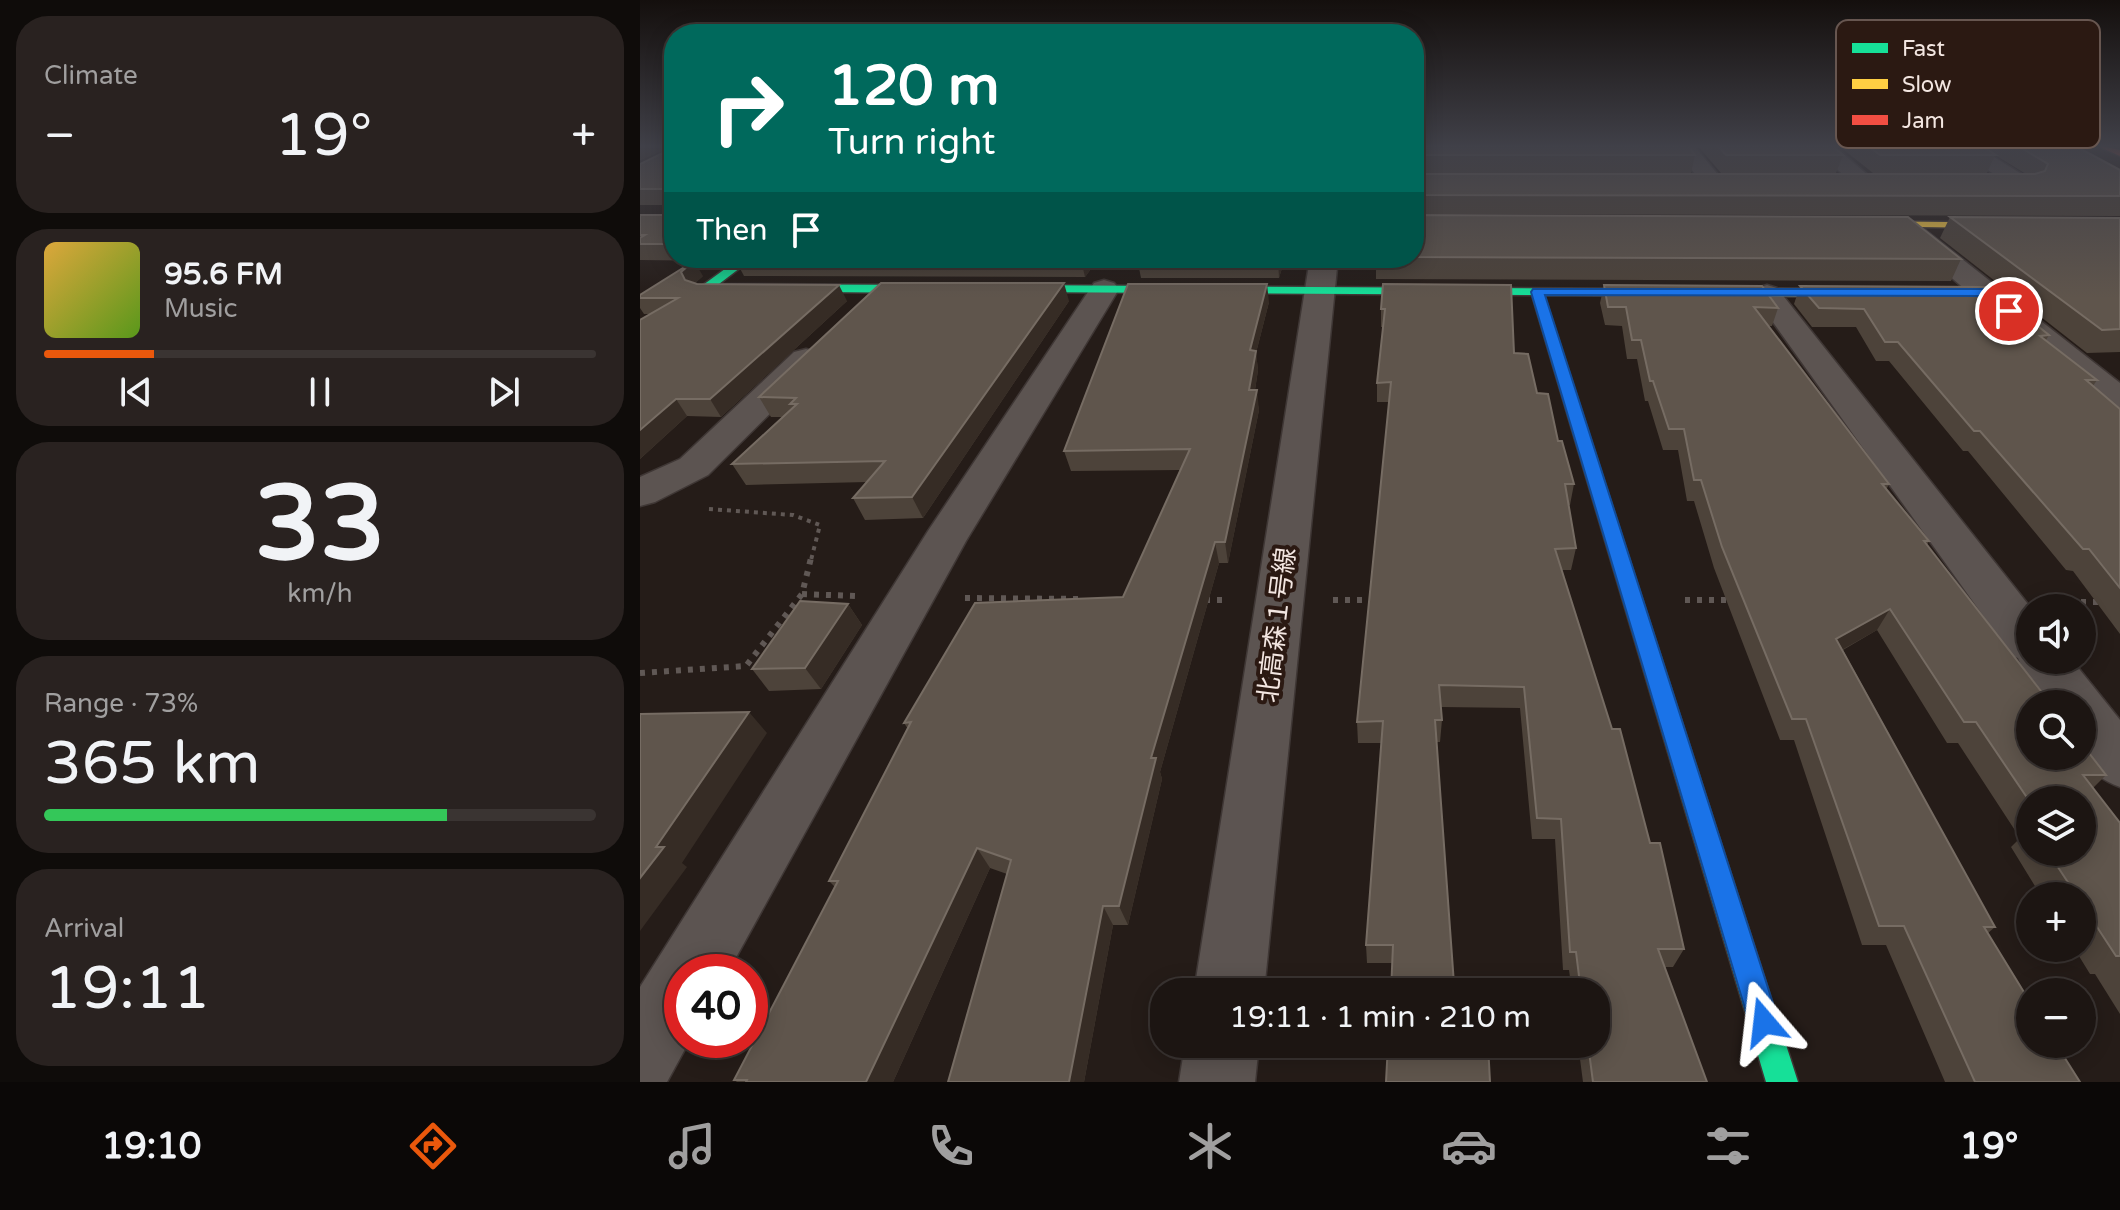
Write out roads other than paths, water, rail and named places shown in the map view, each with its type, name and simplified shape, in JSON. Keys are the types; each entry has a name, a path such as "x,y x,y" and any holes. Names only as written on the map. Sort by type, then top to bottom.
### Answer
{"street":[{"path":"1840,224 2120,227"},
{"path":"1903,224 2120,401"},
{"path":"734,268 707,288 957,289"},
{"path":"987,289 1104,289 1322,274 1537,292 1877,293"},
{"name":"北高森１号線","path":"1231,978 1322,274"},
{"path":"640,493 694,467 880,289"},
{"path":"701,954 910,598 1104,289"},
{"path":"1537,292 1782,1082"},
{"path":"1956,293 1987,293"},
{"path":"1767,294 2016,624"},
{"path":"2096,730 2120,762"},
{"path":"640,1056 664,1015"},
{"path":"1217,1082 1220,1058"}]}
